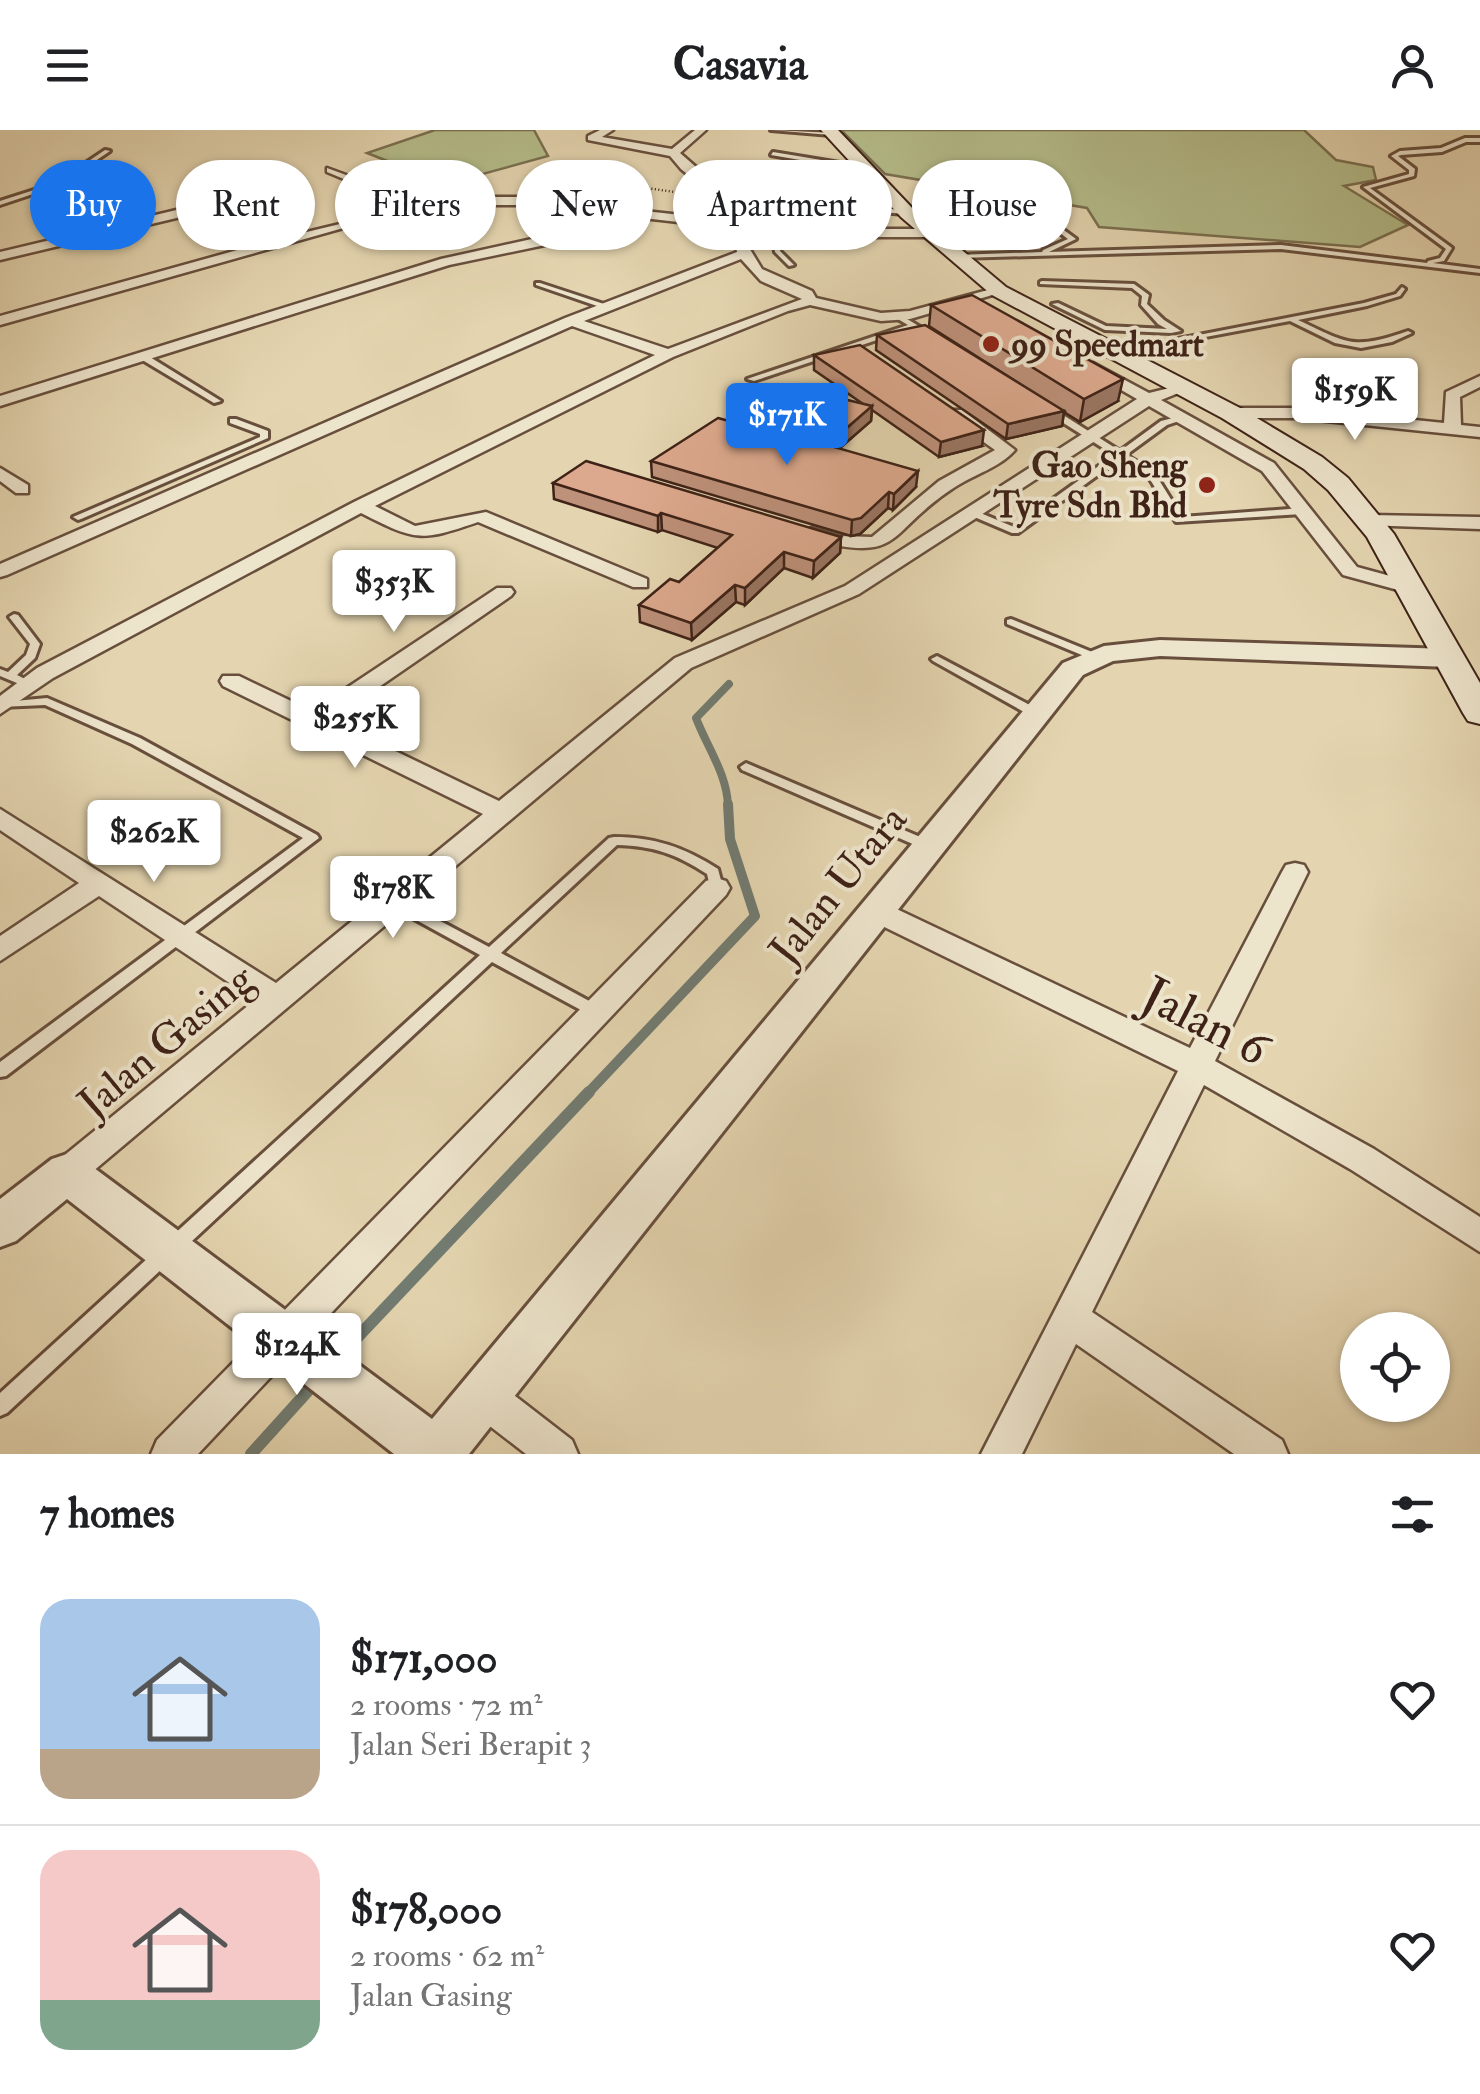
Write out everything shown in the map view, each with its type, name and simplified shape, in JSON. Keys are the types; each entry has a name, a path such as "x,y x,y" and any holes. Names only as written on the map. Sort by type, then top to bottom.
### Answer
{"main road":[{"path":"830,131 856,160"},
{"path":"892,198 912,217"},
{"path":"951,250 958,256 982,300 1115,352 1231,413 1313,463 1338,484 1370,521 1480,712"}],"street":[{"path":"608,130 592,138 674,153 679,160"},
{"path":"659,151 681,130"},
{"path":"674,153 700,130"},
{"path":"0,256 176,214"},
{"path":"0,401 446,262 516,247"},
{"path":"0,571 204,472 741,249 763,280 808,294 810,301"},
{"path":"0,321 248,250"},
{"path":"2,706 29,685 361,506 668,354 810,301 863,315 906,320 982,300"},
{"path":"570,321 668,354"},
{"path":"1083,362 1268,468 1350,571 1409,587"},
{"path":"1453,429 1452,395 1458,388 1480,381"},
{"name":"Jalan Gasing","path":"67,1173 683,664 852,590 1150,398 1180,387"},
{"path":"796,530 850,546 871,545 886,539 941,482 973,471 1006,450 942,405"},
{"path":"1231,413 1258,410 1480,432"},
{"path":"973,471 1016,486"},
{"path":"0,473 22,489"},
{"path":"941,482 998,498"},
{"path":"361,506 412,532 434,530 478,516 640,583"},
{"path":"1370,521 1480,524"},
{"path":"314,721 504,592"},
{"path":"1093,656 1160,648 1448,658"},
{"name":"Jalan Utara","path":"436,1454 1074,670 1093,656"},
{"path":"231,680 502,813"},
{"path":"0,818 277,999"},
{"path":"1001,1454 1295,872"},
{"path":"0,950 100,884"},
{"path":"172,1454 716,888"},
{"name":"Jalan 6","path":"876,911 1197,1066 1362,1159 1480,1236"},
{"path":"0,1226 67,1173 436,1454"},
{"path":"1069,1318 1268,1454"},
{"path":"483,1396 558,1454"}],"lane":[{"path":"774,130 830,131"},
{"path":"1418,264 1442,260 1450,249 1366,187 1412,175 1412,169 1394,156 1480,140"},
{"path":"0,203 58,184 107,150"},
{"path":"773,154 809,160"},
{"path":"892,209 912,213"},
{"path":"958,256 1281,247 1480,271"},
{"path":"777,250 791,265"},
{"path":"1033,255 1046,250"},
{"path":"1042,283 1134,286 1146,294 1146,310 1177,331"},
{"path":"538,284 606,306"},
{"path":"1115,352 1365,305 1398,295 1402,289"},
{"path":"1056,304 1105,328 1202,336"},
{"path":"751,379 906,320 946,345"},
{"path":"1293,320 1363,348 1408,332"},
{"path":"142,356 217,401"},
{"path":"1042,406 1151,474 1179,520 1302,510"},
{"path":"975,514 1015,531 1164,423 1182,417"},
{"path":"78,517 204,472 264,438 264,433 233,421"},
{"path":"5,674 31,656 35,644 14,617"},
{"path":"1012,622 1093,656"},
{"path":"937,659 1038,714"},
{"path":"5,674 29,685"},
{"path":"0,1071 312,838 136,741 48,701 2,706"},
{"path":"746,767 930,846"},
{"path":"0,1406 614,841 649,840 684,852 712,872 716,888"},
{"path":"394,902 598,1012"}],"green space":[{"path":"435,130 534,130 548,156 516,160 516,165 496,170 496,160 385,160 367,153"},
{"path":"841,130 1304,130 1336,160 1373,167 1376,180 1344,186 1408,225 1360,247 1099,227 1087,208 1072,205 1072,160 912,160 912,179 892,175 892,160 871,160"}],"building":[{"path":"972,295 1123,379 1084,399 931,305"},
{"path":"925,325 1064,411 1008,424 877,335"},
{"path":"860,345 984,430 941,442 814,355"},
{"path":"786,385 872,406 842,432 755,409"},
{"path":"718,418 736,423 740,420 918,471 894,494 889,492 861,518 852,520 651,461"},
{"path":"586,461 841,537 814,561 784,552 745,588 735,585 691,623 639,605 670,579 679,582 732,535 553,483"}],"waterway":[{"path":"728,806 721,772 696,718 729,684"},
{"path":"587,1094 755,916 730,839 728,804"},
{"path":"336,1360 589,1092"},
{"path":"251,1454 316,1382"}],"place":[{"name":"99 Speedmart","path":"991,344"},
{"name":"Gao Sheng Tyre Sdn Bhd","path":"1207,485"}]}
